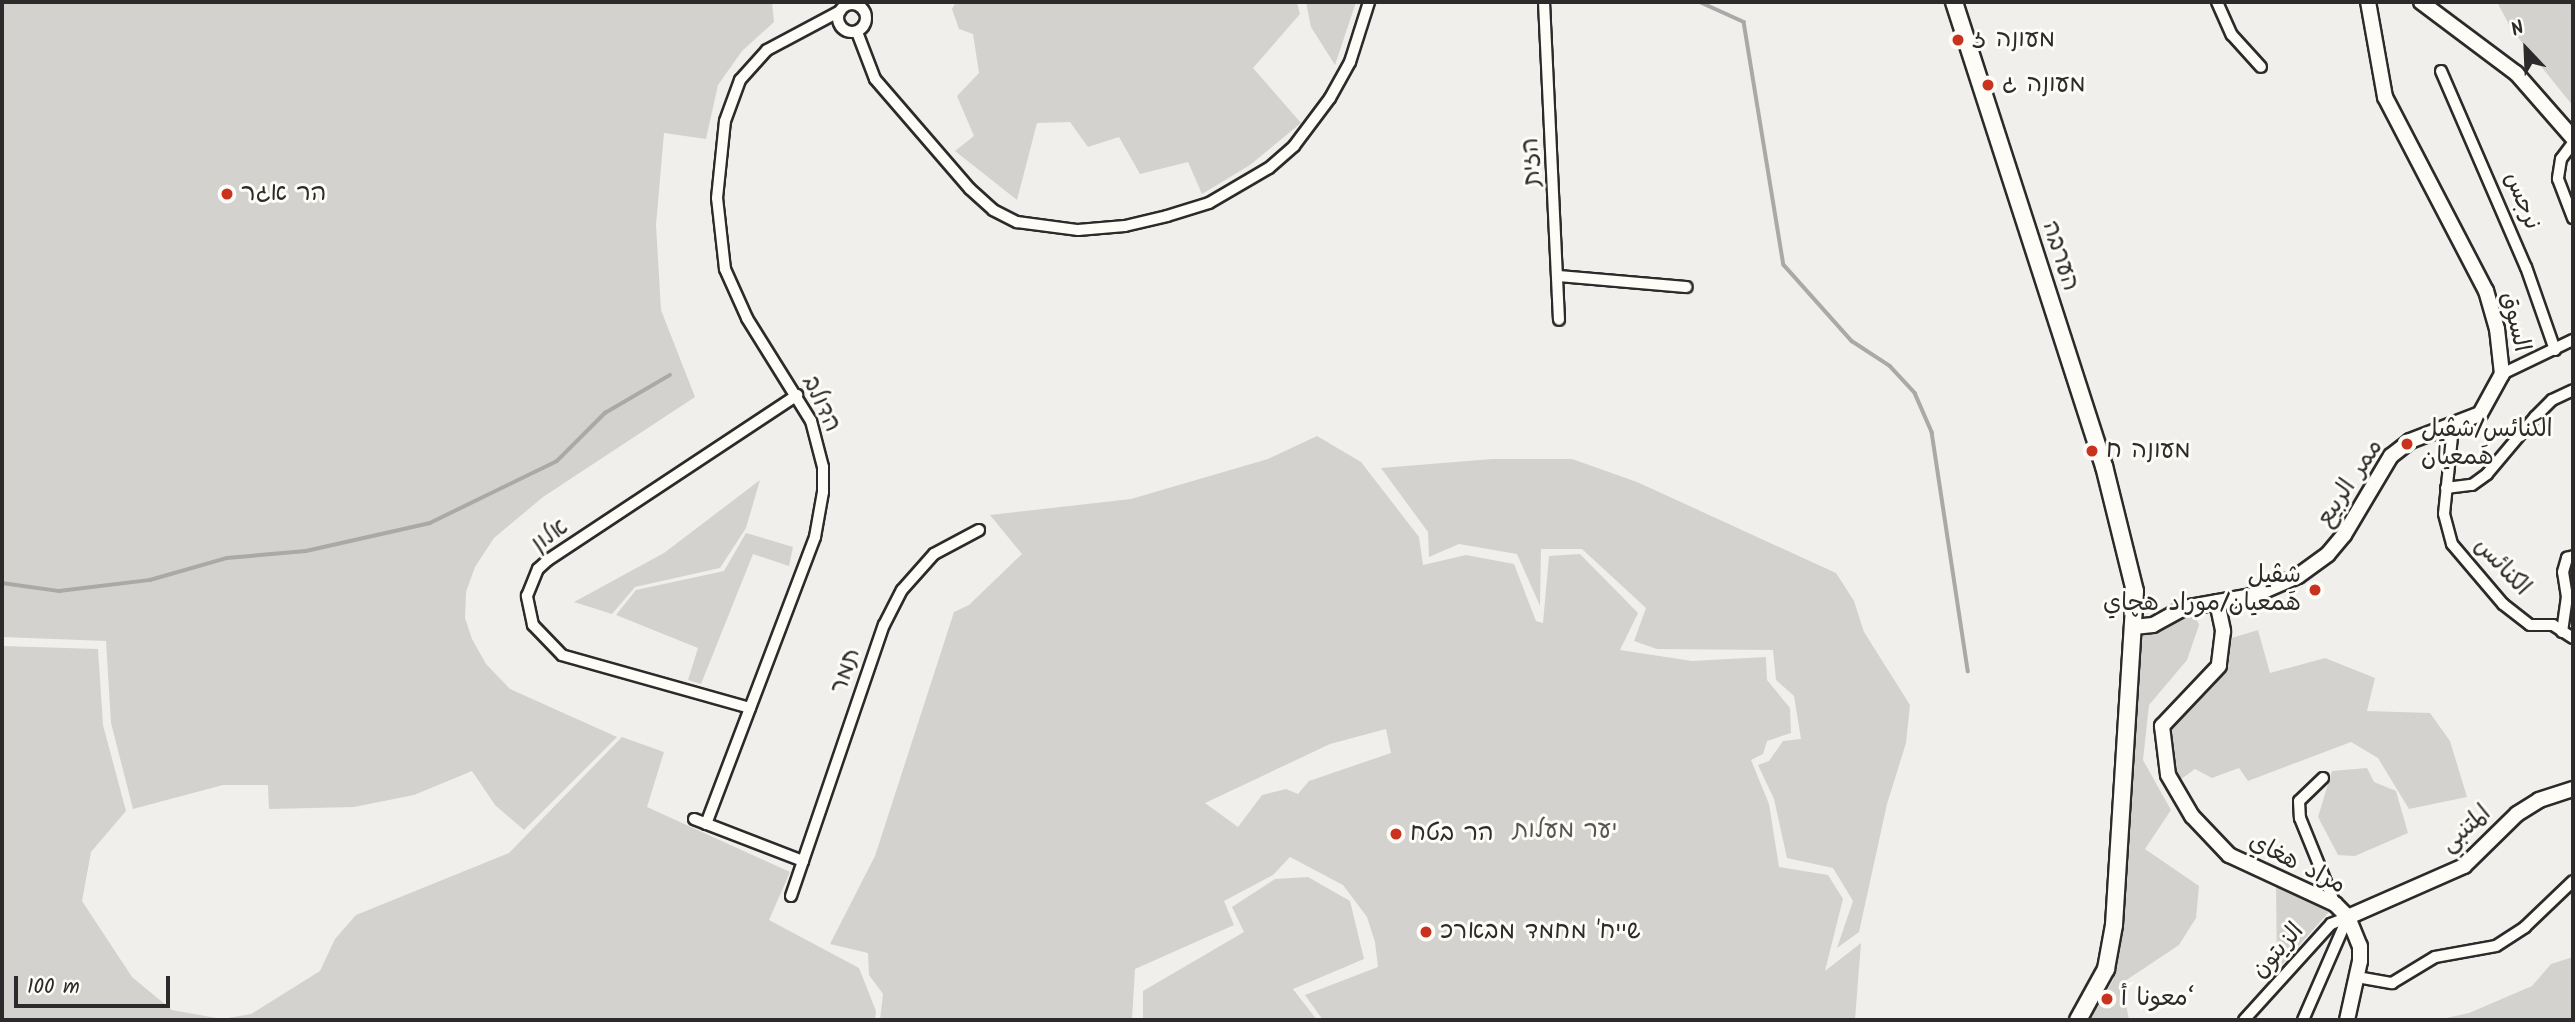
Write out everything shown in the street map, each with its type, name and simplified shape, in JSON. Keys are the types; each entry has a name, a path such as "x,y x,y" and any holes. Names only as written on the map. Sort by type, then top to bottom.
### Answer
{"main road":[{"name":"הערבה","path":"1954,2 2121,525 2135,591 2114,925 2106,969 2078,1020"}],"street":[{"path":"856,32 875,79 894,104 970,189 993,210 1017,222 1078,230 1125,226 1209,203 1269,169 1294,146 1330,99 1350,62 1369,2"},
{"name":"הזית","path":"1544,2 1559,320"},
{"path":"2217,2 2232,35 2261,67"},
{"name":"السوق","path":"2368,2 2385,97 2486,291 2497,329 2502,374 2480,414 2453,427"},
{"path":"2421,2 2516,73 2573,141 2561,159 2558,179 2573,218"},
{"path":"856,4 866,15 864,26 856,32 844,31 838,23 844,6 856,4"},
{"name":"הדולב","path":"706,824 820,517 823,467 811,421 735,294 720,246 717,198 725,121 740,80 767,50 844,6"},
{"name":"הדולב","path":"800,32 825,26 844,31"},
{"name":"نرجس","path":"2441,71 2521,255 2555,350"},
{"path":"1559,276 1687,287"},
{"path":"2502,374 2573,340"},
{"path":"2453,427 2446,488 2472,485 2487,474 2552,400 2573,390"},
{"name":"אלון","path":"750,708 562,655 534,625 527,596 538,569 548,560 797,395"},
{"name":"ممر الربيع","path":"2134,627 2153,625 2184,608 2272,589 2328,554 2391,456 2410,441 2453,427"},
{"name":"الكنائس","path":"2446,488 2444,514 2452,544 2473,573 2530,625 2553,625 2573,638"},
{"name":"תמר","path":"791,896 884,625 902,590 934,554 979,530"},
{"path":"2562,632 2567,597 2563,572 2567,558 2573,556"},
{"name":"مراد هغاي","path":"2217,602 2223,631 2218,666 2162,726 2168,775 2192,816 2229,855 2335,904 2348,917"},
{"path":"2322,778 2300,801 2300,818 2335,904"},
{"name":"المتنبي","path":"2348,917 2464,866 2517,814 2539,800 2573,789"},
{"path":"694,819 803,861"},
{"path":"2357,977 2392,983 2435,957 2496,946 2525,927 2573,881"},
{"path":"2347,1020 2357,977 2360,946 2348,917"},
{"path":"2303,1020 2348,917"},
{"name":"الزيتون","path":"2244,1020 2331,924 2348,917"}],"green space":[{"path":"2,2 772,2 774,22 742,51 718,85 706,139 664,133 656,225 661,310 695,397 543,497 494,538 475,567 466,592 465,618 472,639 486,664 510,689 617,737 524,830 495,805 472,771 414,795 354,807 269,809 268,785 223,785 133,809 111,723 106,641 2,637"},
{"path":"956,2 1297,2 1300,14 1253,68 1301,123 1250,165 1202,194 1188,162 1140,174 1119,137 1088,147 1070,122 1037,123 1017,200 955,151 974,136 957,96 979,73 973,34 959,29 952,9"},
{"path":"1306,2 1356,2 1335,65 1311,27"},
{"path":"2497,2 2573,2 2573,106 2512,30"},
{"name":"יער מעלות","path":"1317,436 1361,462 1419,537 1423,565 1466,555 1514,564 1536,621 1543,623 1549,556 1580,554 1638,613 1620,650 1692,661 1766,657 1767,680 1790,708 1791,733 1767,741 1763,754 1751,760 1769,804 1779,867 1828,875 1843,899 1825,971 1861,943 1855,1020 1323,1020 1305,995 1378,967 1375,942 1367,917 1343,885 1290,857 1273,875 1224,901 1234,925 1135,969 1132,1020 880,1020 883,994 869,975 868,953 830,944 875,856 954,612 969,605 1022,554 990,515 1131,499 1268,459","holes":["1386,729 1391,753 1309,781 1298,794 1286,789 1262,795 1238,827 1205,803 1330,744"]},
{"path":"1492,459 1572,459 1637,482 1836,573 1854,601 1864,632 1910,705 1906,743 1887,804 1859,932 1837,948 1853,901 1833,868 1787,858 1774,799 1758,765 1769,761 1783,741 1801,739 1794,696 1776,680 1773,650 1657,649 1634,641 1646,608 1582,549 1541,549 1540,606 1517,554 1459,544 1429,557 1428,532 1381,468"},
{"path":"760,480 746,528 720,568 635,587 612,614 574,602 664,553"},
{"path":"746,533 793,547 789,566 753,554 701,684 688,680 698,648 616,615 636,590 724,571"},
{"path":"2192,608 2199,625 2187,660 2149,705 2143,760 2171,810 2145,849 2199,886 2196,918 2179,945 2122,983 2129,1020 2090,1020 2113,980 2120,950 2137,635"},
{"path":"2258,630 2270,673 2325,658 2375,678 2367,711 2430,713 2450,741 2467,797 2409,809 2378,758 2351,742 2248,781 2239,768 2212,778 2195,769 2177,782 2163,731 2217,661 2222,641"},
{"path":"2,646 98,649 103,725 126,811 91,852 82,901 132,977 172,1010 222,1019 251,1014 320,971 335,939 356,915 509,853 622,737 664,752 647,807 790,872 769,920 859,968 876,1011 875,1020 2,1020"},
{"path":"2367,768 2374,782 2396,791 2408,833 2355,856 2338,855 2318,817 2332,771"},
{"path":"1308,877 1350,901 1364,959 1293,989 1317,1020 1143,1020 1143,991 1244,932 1232,907 1275,879"},
{"path":"2276,883 2329,912 2277,970"},
{"path":"2573,957 2573,1017 2569,1020 2437,1020 2469,1013 2532,986 2551,964"}],"waterway":[{"path":"1700,2 1744,22 1784,265 1852,341 1890,366 1915,393 1932,432 1968,671"},
{"path":"2,583 59,591 150,580 227,558 306,551 430,523 557,461 605,413 670,375"}],"place":[{"name":"מעונה ז","path":"1958,40"},
{"name":"מעונה ג","path":"1988,85"},
{"name":"הר אגר","path":"227,194"},
{"name":"الكنائس/شڤيل هَمعيان","path":"2407,444"},
{"name":"מעונה ח","path":"2092,451"},
{"name":"شڤيل هَمعيان/موراد هچاي","path":"2315,590"},
{"name":"הר בטח","path":"1396,834"},
{"name":"שייח' מחמד מבארכ","path":"1426,932"},
{"name":"معونا أ‘","path":"2107,999"}]}
